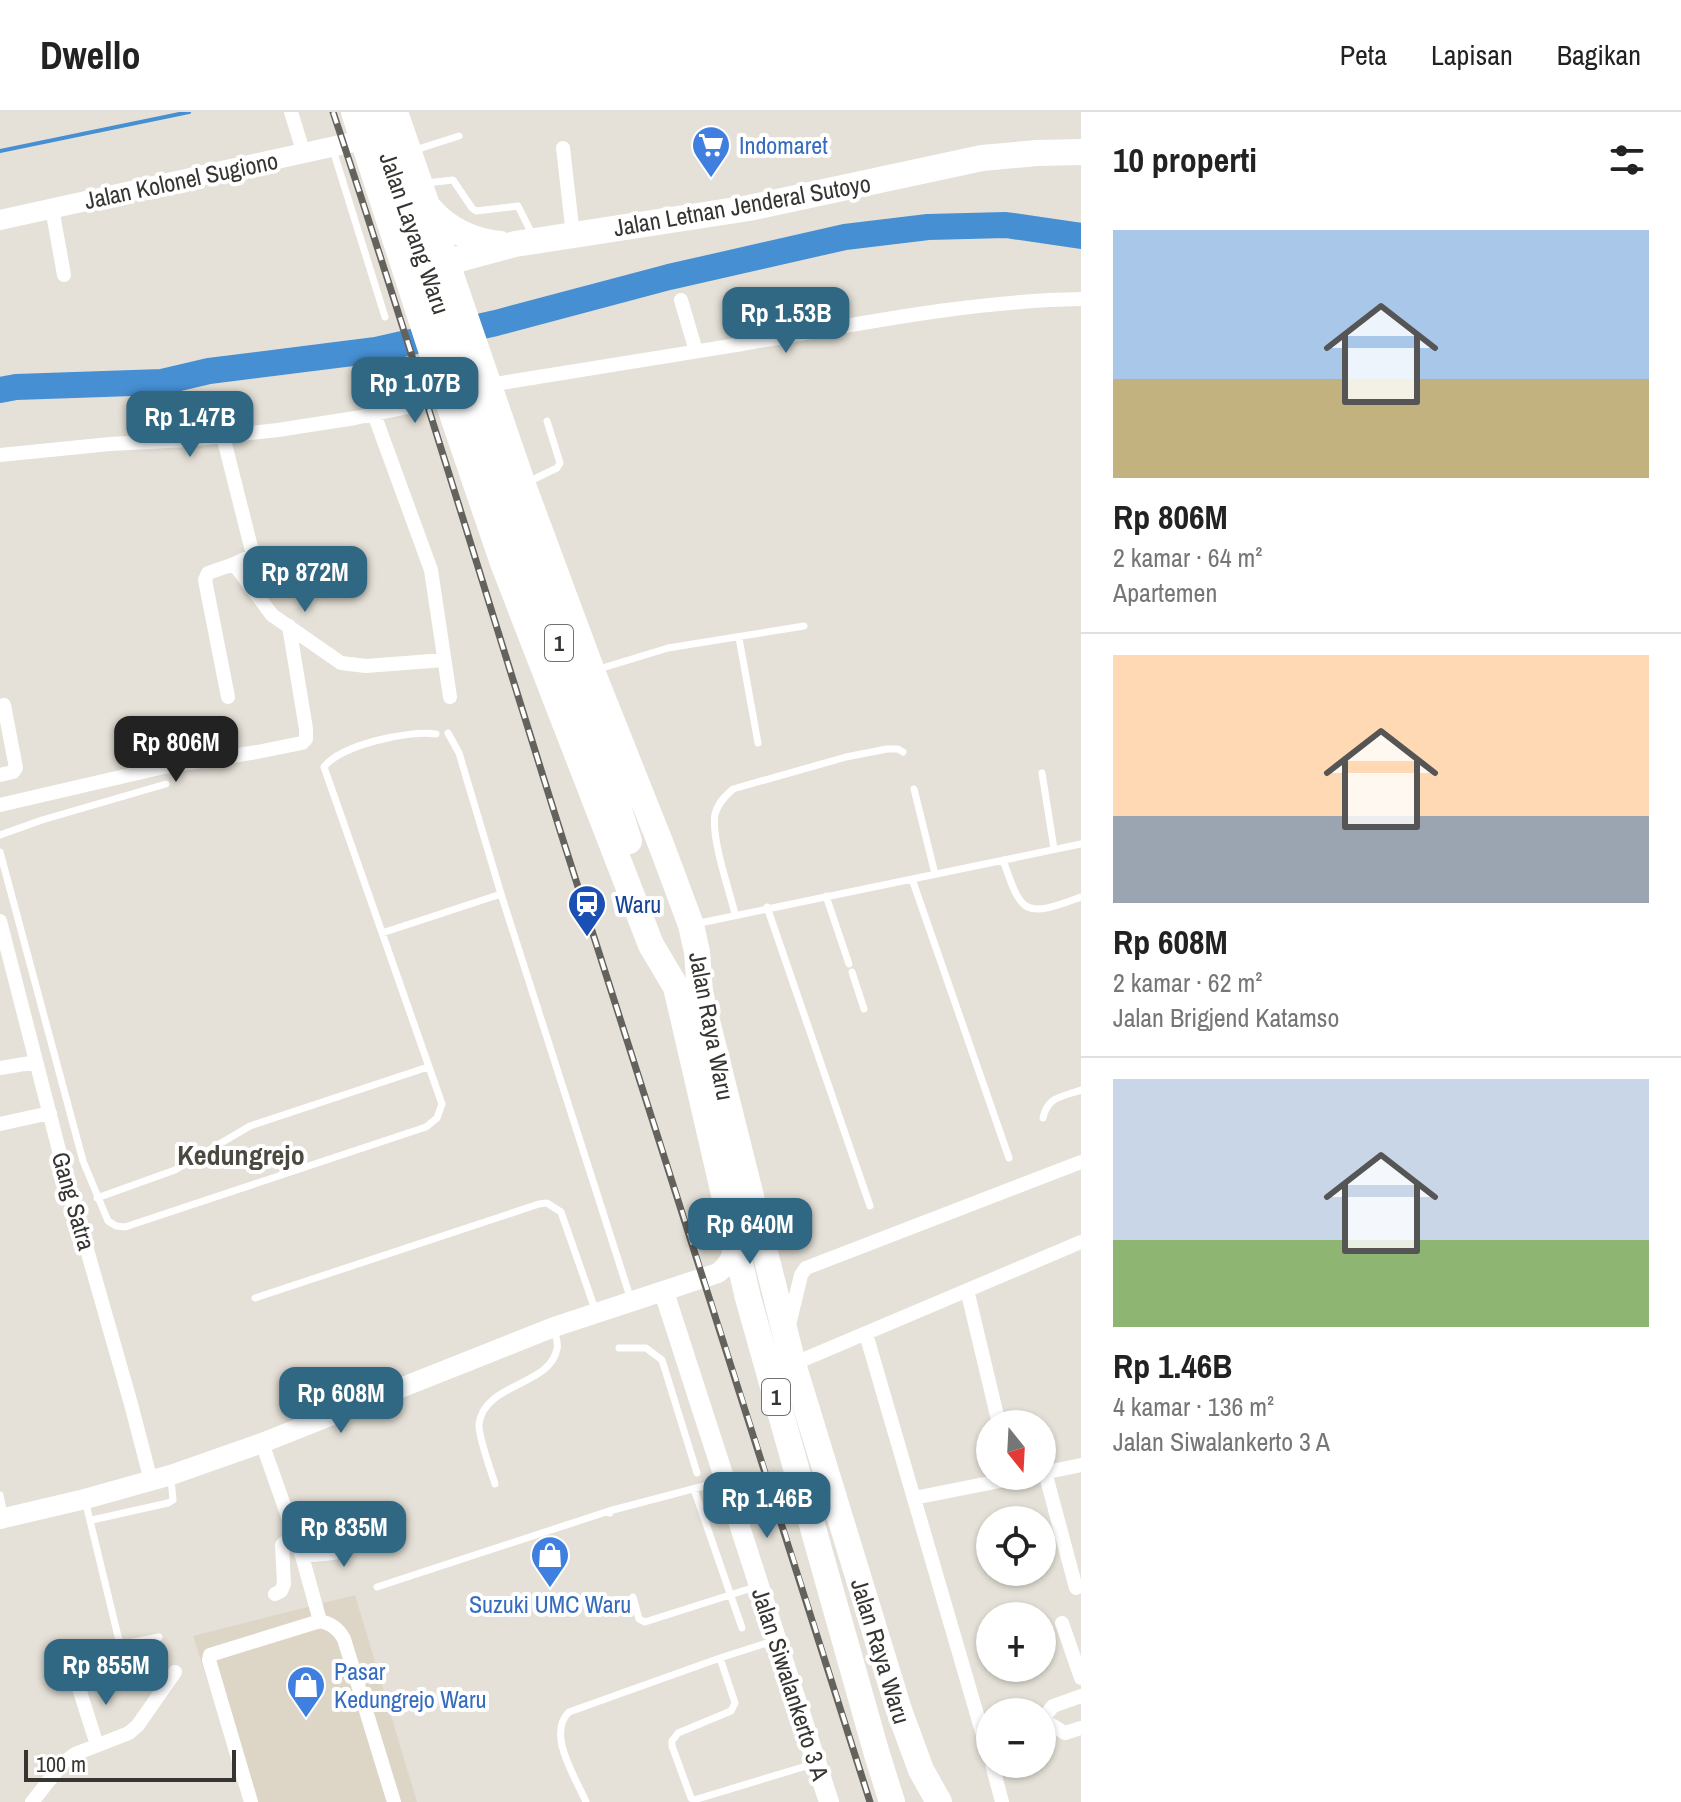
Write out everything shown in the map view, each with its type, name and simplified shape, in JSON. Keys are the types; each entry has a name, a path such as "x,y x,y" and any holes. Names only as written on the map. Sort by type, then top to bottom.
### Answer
{"highway":[{"name":"Jalan Raya Waru","path":"354,112 503,563 651,945 688,990 793,1364 899,1710 921,1770 939,1802"},
{"name":"Jalan Layang Waru","path":"374,112 514,527 603,759 631,813 681,939 688,990"},
{"name":"Jalan Raya Waru","path":"395,112 523,485 691,925 697,952 688,990 734,1240 892,1802"},
{"name":"Jalan Letnan Jenderal Sutoyo","path":"407,274 526,242 749,208 982,158 1081,152"},
{"path":"424,195 439,219 466,237 491,243 526,242"},
{"path":"418,309 420,293 437,284 447,285 460,300 475,273 487,261 526,242"}],"street":[{"path":"291,112 304,154"},
{"name":"Jalan Kolonel Sugiono","path":"0,220 363,140"},
{"path":"563,148 573,235"},
{"path":"52,208 64,275"},
{"path":"489,385 976,306 1081,299"},
{"path":"681,300 696,351"},
{"path":"0,455 278,430 447,399"},
{"path":"374,414 431,570 450,697"},
{"path":"223,436 253,555 208,573 205,580 228,697"},
{"path":"234,564 267,609 341,663 366,666 444,660"},
{"path":"0,805 164,767 302,743 306,739 306,729 289,626"},
{"path":"0,775 13,772 16,768 4,705"},
{"name":"Gang Satra","path":"0,921 62,1162 161,1478"},
{"path":"0,1068 36,1062"},
{"path":"0,1124 50,1113"},
{"path":"786,1338 801,1275 806,1268 1081,1162"},
{"path":"2,1518 161,1478 262,1443 554,1327 718,1273 732,1256 734,1240"},
{"path":"793,1364 1081,1242"},
{"path":"718,1273 735,1283 748,1298"},
{"name":"Jalan Siwalankerto 3 A","path":"664,1292 829,1802"},
{"path":"969,1298 996,1410"},
{"path":"866,1334 976,1701"},
{"path":"262,1443 302,1556 320,1621"},
{"path":"1056,1470 1081,1465"},
{"path":"914,1498 976,1485"},
{"path":"1049,1490 1076,1588"},
{"path":"302,1556 346,1549 369,1531"},
{"path":"275,1594 281,1591 284,1584 282,1545 294,1535"},
{"path":"251,1802 210,1655 320,1621 331,1625 344,1639 394,1802"},
{"path":"1062,1623 1081,1678"},
{"path":"32,1802 63,1763 75,1754 129,1733 138,1725 175,1672"},
{"path":"77,1682 97,1745"},
{"path":"1056,1705 1081,1696"},
{"path":"1056,1728 1065,1733 1081,1728"},
{"path":"996,1778 1002,1802"}],"lane":[{"path":"409,152 459,136"},
{"path":"332,148 385,317"},
{"path":"424,195 448,179 453,180 476,211 518,206 526,242"},
{"path":"523,485 557,468 560,463 547,421"},
{"path":"592,671 668,648 804,626"},
{"path":"739,638 758,743"},
{"path":"448,733 459,753 631,1303"},
{"path":"0,852 83,1161 108,1221 125,1227 426,1127 437,1118 442,1104 324,767 329,761 367,744 403,735 436,734"},
{"path":"735,914 715,828 716,812 722,798 733,789 846,757 887,749 903,752"},
{"path":"1042,773 1054,849"},
{"path":"0,835 166,784"},
{"path":"914,789 935,874"},
{"path":"691,925 1054,849 1080,847"},
{"path":"1003,860 1015,895 1024,906 1036,910 1081,897"},
{"path":"912,879 1009,1158"},
{"path":"382,933 501,894"},
{"path":"826,896 864,1009"},
{"path":"767,907 870,1206"},
{"path":"97,1198 175,1170 250,1126 428,1067"},
{"path":"1043,1118 1051,1101 1081,1090"},
{"path":"255,1298 547,1203 561,1212 597,1314"},
{"path":"495,1484 479,1422 493,1399 551,1362 558,1347 554,1327"},
{"path":"619,1348 646,1348 662,1360 697,1473"},
{"path":"687,1442 710,1433"},
{"path":"92,1520 173,1500 174,1494 161,1478"},
{"path":"377,1587 610,1512 725,1480"},
{"path":"694,1489 742,1628"},
{"path":"0,1495 2,1518"},
{"path":"85,1499 123,1657"},
{"path":"633,1597 639,1619 645,1622 759,1586"},
{"path":"119,1645 159,1637"},
{"path":"586,1802 561,1746 559,1735 563,1717 569,1712 776,1640"},
{"path":"720,1658 734,1708 678,1733 672,1741 691,1798 694,1800 816,1764"}],"shaded area":[{"name":"Pasar Kedungrejo Waru","path":"355,1595 417,1802 248,1802 193,1636"}],"waterway":[{"path":"0,151 189,112"},
{"path":"0,390 162,382 209,371 376,350 845,237 928,227 1006,225 1081,236"}],"railway":[{"path":"333,112 870,1802"}],"place":[{"name":"Indomaret","path":"711,179"},
{"name":"Waru","path":"587,938"},
{"name":"Suzuki UMC Waru","path":"550,1589"},
{"name":"Pasar Kedungrejo Waru","path":"306,1719"}],"district":[{"name":"Kedungrejo","path":"241,1155"}]}
